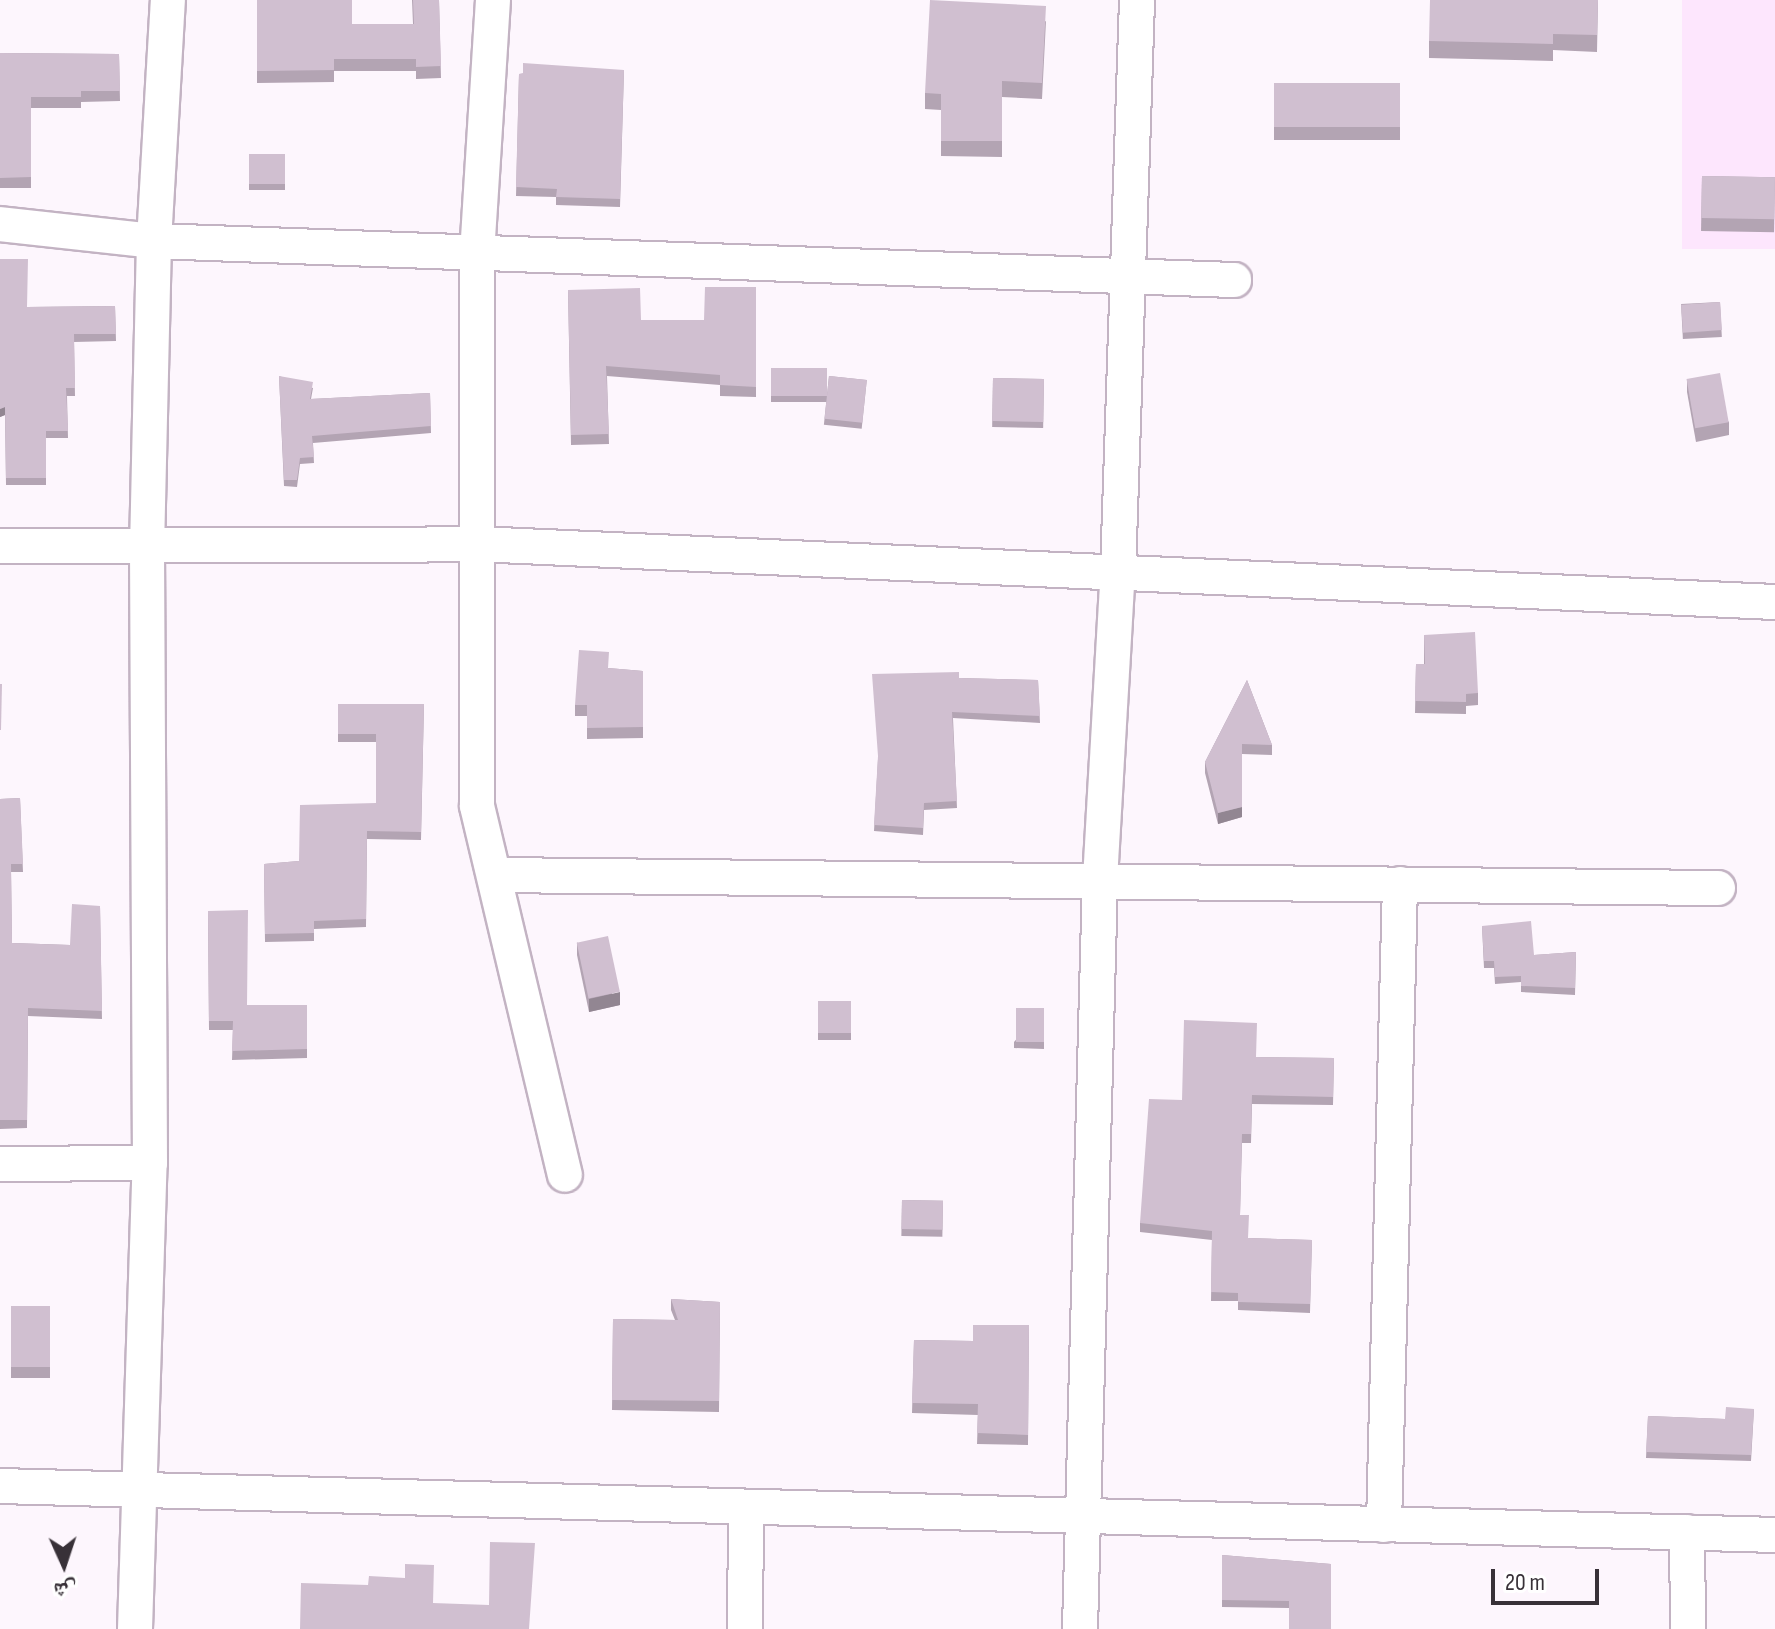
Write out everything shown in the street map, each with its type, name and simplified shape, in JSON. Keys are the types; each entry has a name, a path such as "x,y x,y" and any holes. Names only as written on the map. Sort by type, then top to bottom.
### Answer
{"street":[{"path":"135,1629 142,1493 150,1163 147,549 154,241 168,0"},
{"path":"493,0 477,251 477,806 565,1175"},
{"path":"1080,1629 1100,880 1118,571 1137,0"},
{"path":"0,224 154,241 1234,280"},
{"path":"0,546 147,549 477,544 1775,602"},
{"path":"494,875 1718,888"},
{"path":"1384,1525 1400,884"},
{"path":"0,1164 150,1163"},
{"path":"0,1486 142,1493 1775,1535"},
{"path":"745,1629 746,1508"},
{"path":"1687,1532 1688,1629"}],"shaded area":[{"path":"1682,0 1775,0 1775,249 1682,249"}],"building":[{"path":"257,0 352,0 352,24 414,24 413,0 439,0 441,66 416,67 416,59 334,59 334,70 257,71"},
{"path":"930,0 1046,6 1042,83 1002,81 1002,141 941,141 941,94 925,93"},
{"path":"1430,0 1598,0 1597,35 1553,34 1553,44 1429,41"},
{"path":"0,53 119,54 120,91 81,91 81,97 31,97 31,177 0,178"},
{"path":"523,63 624,70 620,199 556,197 557,189 516,187 519,74 523,73"},
{"path":"1274,83 1400,83 1400,127 1274,127"},
{"path":"249,154 285,154 285,184 249,184"},
{"path":"1702,176 1775,177 1774,219 1701,218"},
{"path":"0,259 28,259 27,307 115,306 116,334 74,334 75,388 66,388 68,431 46,431 46,478 6,478 5,407 0,409"},
{"path":"705,287 756,287 756,387 720,385 720,375 606,366 609,434 571,435 568,290 640,288 641,320 704,320"},
{"path":"1720,302 1722,330 1683,333 1681,305"},
{"path":"771,368 827,368 827,396 771,396"},
{"path":"1720,373 1729,422 1695,428 1687,379"},
{"path":"279,376 313,382 310,399 430,393 431,426 312,436 314,457 300,458 297,480 284,480"},
{"path":"829,376 867,380 862,423 825,419"},
{"path":"993,378 1044,379 1043,422 992,421"},
{"path":"1475,632 1478,693 1466,694 1466,702 1415,701 1416,664 1425,664 1424,635"},
{"path":"579,650 609,652 608,668 643,671 643,727 587,728 587,705 575,705"},
{"path":"959,672 959,678 1038,680 1040,716 952,712 957,801 924,803 923,828 874,825 878,756 872,674"},
{"path":"1247,680 1272,745 1242,744 1242,807 1218,813 1205,762"},
{"path":"2,684 1,730 0,730"},
{"path":"338,704 424,704 421,832 367,831 366,919 314,921 314,933 265,934 264,864 299,861 300,805 376,803 376,734 338,734"},
{"path":"20,798 23,864 11,864 12,943 70,945 72,904 100,906 102,1011 28,1008 27,1120 0,1120 0,799"},
{"path":"248,910 247,1005 307,1005 307,1049 232,1051 233,1021 209,1021 208,911"},
{"path":"1531,921 1534,955 1576,952 1575,988 1521,986 1521,976 1495,977 1494,961 1484,961 1482,926"},
{"path":"608,936 620,992 589,998 577,943"},
{"path":"818,1001 851,1001 851,1033 818,1033"},
{"path":"1016,1008 1044,1008 1044,1042 1016,1042"},
{"path":"1184,1020 1257,1023 1256,1057 1334,1058 1333,1097 1252,1095 1251,1134 1242,1134 1240,1215 1249,1215 1248,1238 1312,1240 1310,1304 1238,1302 1238,1293 1211,1292 1212,1231 1140,1223 1149,1099 1182,1100"},
{"path":"902,1200 943,1201 942,1230 901,1229"},
{"path":"671,1299 720,1302 719,1401 612,1400 613,1319 678,1320"},
{"path":"11,1306 50,1306 50,1367 11,1367"},
{"path":"973,1325 1029,1325 1028,1435 977,1433 978,1404 912,1403 914,1340 973,1341"},
{"path":"1726,1407 1754,1409 1751,1455 1646,1452 1648,1416 1725,1419"},
{"path":"490,1542 535,1543 529,1629 300,1629 301,1583 368,1585 369,1576 405,1578 405,1564 434,1565 433,1603 489,1605"},
{"path":"1222,1555 1331,1564 1331,1629 1289,1629 1289,1601 1222,1600"}]}
